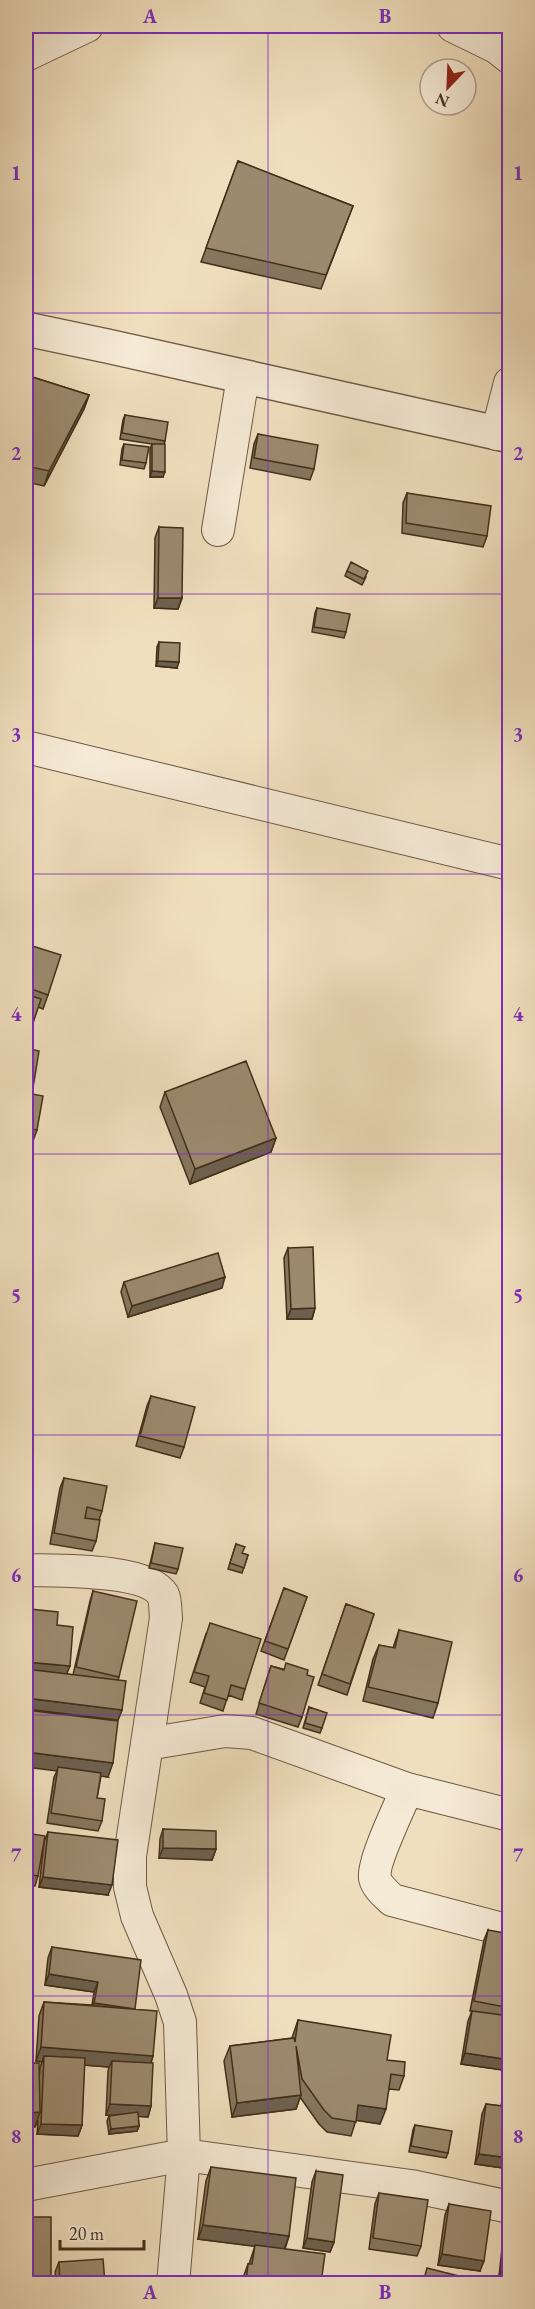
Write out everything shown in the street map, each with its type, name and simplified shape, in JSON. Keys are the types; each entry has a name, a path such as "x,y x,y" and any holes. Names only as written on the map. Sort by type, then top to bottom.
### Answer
{"street":[{"path":"26,55 87,26"},
{"path":"453,26 496,47 510,58"},
{"path":"26,329 503,435 510,383"},
{"path":"218,530 243,377"},
{"path":"26,747 510,864"},
{"path":"26,1570 129,1575 150,1583 163,1596 166,1618 130,1856 130,1887 137,1916 171,1995 180,2022 184,2155 172,2283"},
{"path":"147,1744 225,1731 252,1733 407,1789 510,1815"},
{"path":"407,1789 377,1861 374,1877 380,1888 392,1900 510,1931"},
{"path":"26,2185 184,2155 411,2186 510,2207"}],"building":[{"path":"238,161 353,206 326,275 206,248"},
{"path":"26,375 89,395 49,471 26,466"},
{"path":"125,415 168,422 165,441 122,433"},
{"path":"258,434 318,445 314,469 254,458"},
{"path":"124,444 149,447 146,463 122,460"},
{"path":"152,444 165,444 165,472 152,471"},
{"path":"407,493 491,506 487,536 406,523"},
{"path":"159,527 183,528 182,598 158,598"},
{"path":"351,562 368,571 364,579 347,571"},
{"path":"317,608 350,614 346,632 314,627"},
{"path":"159,642 180,643 179,662 158,661"},
{"path":"26,944 61,955 48,995 26,987"},
{"path":"26,994 41,999 32,1026 26,1024"},
{"path":"26,1048 39,1051 32,1094 43,1096 37,1130 26,1128"},
{"path":"246,1061 276,1138 195,1169 165,1092"},
{"path":"313,1247 315,1308 291,1309 288,1248"},
{"path":"218,1253 225,1277 132,1306 124,1282"},
{"path":"151,1396 195,1407 184,1447 140,1436"},
{"path":"64,1478 107,1486 102,1511 87,1507 85,1518 100,1520 96,1541 54,1533"},
{"path":"155,1543 183,1548 178,1569 151,1563"},
{"path":"236,1544 245,1547 242,1553 248,1555 244,1568 230,1563"},
{"path":"284,1588 307,1597 288,1649 265,1641"},
{"path":"93,1591 137,1601 119,1677 76,1667"},
{"path":"346,1604 374,1614 350,1684 322,1674"},
{"path":"30,1609 58,1612 57,1625 73,1627 70,1666 26,1662"},
{"path":"210,1623 261,1639 245,1689 231,1685 227,1700 204,1693 209,1676 194,1672"},
{"path":"399,1630 452,1642 438,1703 368,1687 379,1645 395,1648"},
{"path":"286,1663 308,1670 307,1675 314,1677 302,1717 259,1703 271,1666 284,1670"},
{"path":"26,1669 126,1681 122,1710 26,1698"},
{"path":"309,1707 327,1713 322,1728 305,1723"},
{"path":"26,1710 118,1721 113,1763 26,1752"},
{"path":"58,1767 101,1773 97,1798 105,1799 102,1821 51,1813"},
{"path":"163,1829 216,1831 216,1849 163,1848"},
{"path":"48,1832 118,1840 112,1885 43,1877"},
{"path":"26,1833 45,1836 38,1876 26,1874"},
{"path":"488,1930 510,1934 510,2008 474,2001"},
{"path":"52,1947 141,1960 135,2009 94,2003 98,1982 49,1974"},
{"path":"44,2002 157,2011 153,2056 41,2047"},
{"path":"472,2011 510,2016 510,2060 465,2053"},
{"path":"298,2020 391,2035 387,2060 405,2062 404,2076 391,2074 386,2109 358,2105 356,2122 332,2118 302,2079 296,2046 301,2095 237,2103 230,2046 294,2038 295,2042"},
{"path":"44,2056 85,2058 82,2125 41,2124"},
{"path":"112,2061 153,2063 151,2106 110,2104"},
{"path":"26,2063 39,2063 40,2112 26,2113"},
{"path":"507,2080 510,2081 510,2102 502,2101"},
{"path":"486,2104 510,2107 510,2158 479,2154"},
{"path":"138,2112 139,2126 111,2129 109,2116"},
{"path":"415,2125 452,2131 448,2153 411,2146"},
{"path":"211,2167 296,2178 289,2236 203,2225"},
{"path":"316,2171 343,2175 334,2242 307,2238"},
{"path":"379,2193 428,2200 421,2246 373,2238"},
{"path":"449,2204 491,2211 484,2261 442,2254"},
{"path":"26,2217 51,2217 51,2283 26,2283"},
{"path":"506,2224 510,2225 510,2272 501,2271"},
{"path":"255,2245 325,2254 321,2283 246,2283 248,2264 252,2264"},
{"path":"103,2259 105,2283 60,2283 59,2262"},
{"path":"427,2268 463,2277 461,2283 423,2283"},
{"path":"369,2280 404,2283 368,2283"}]}
